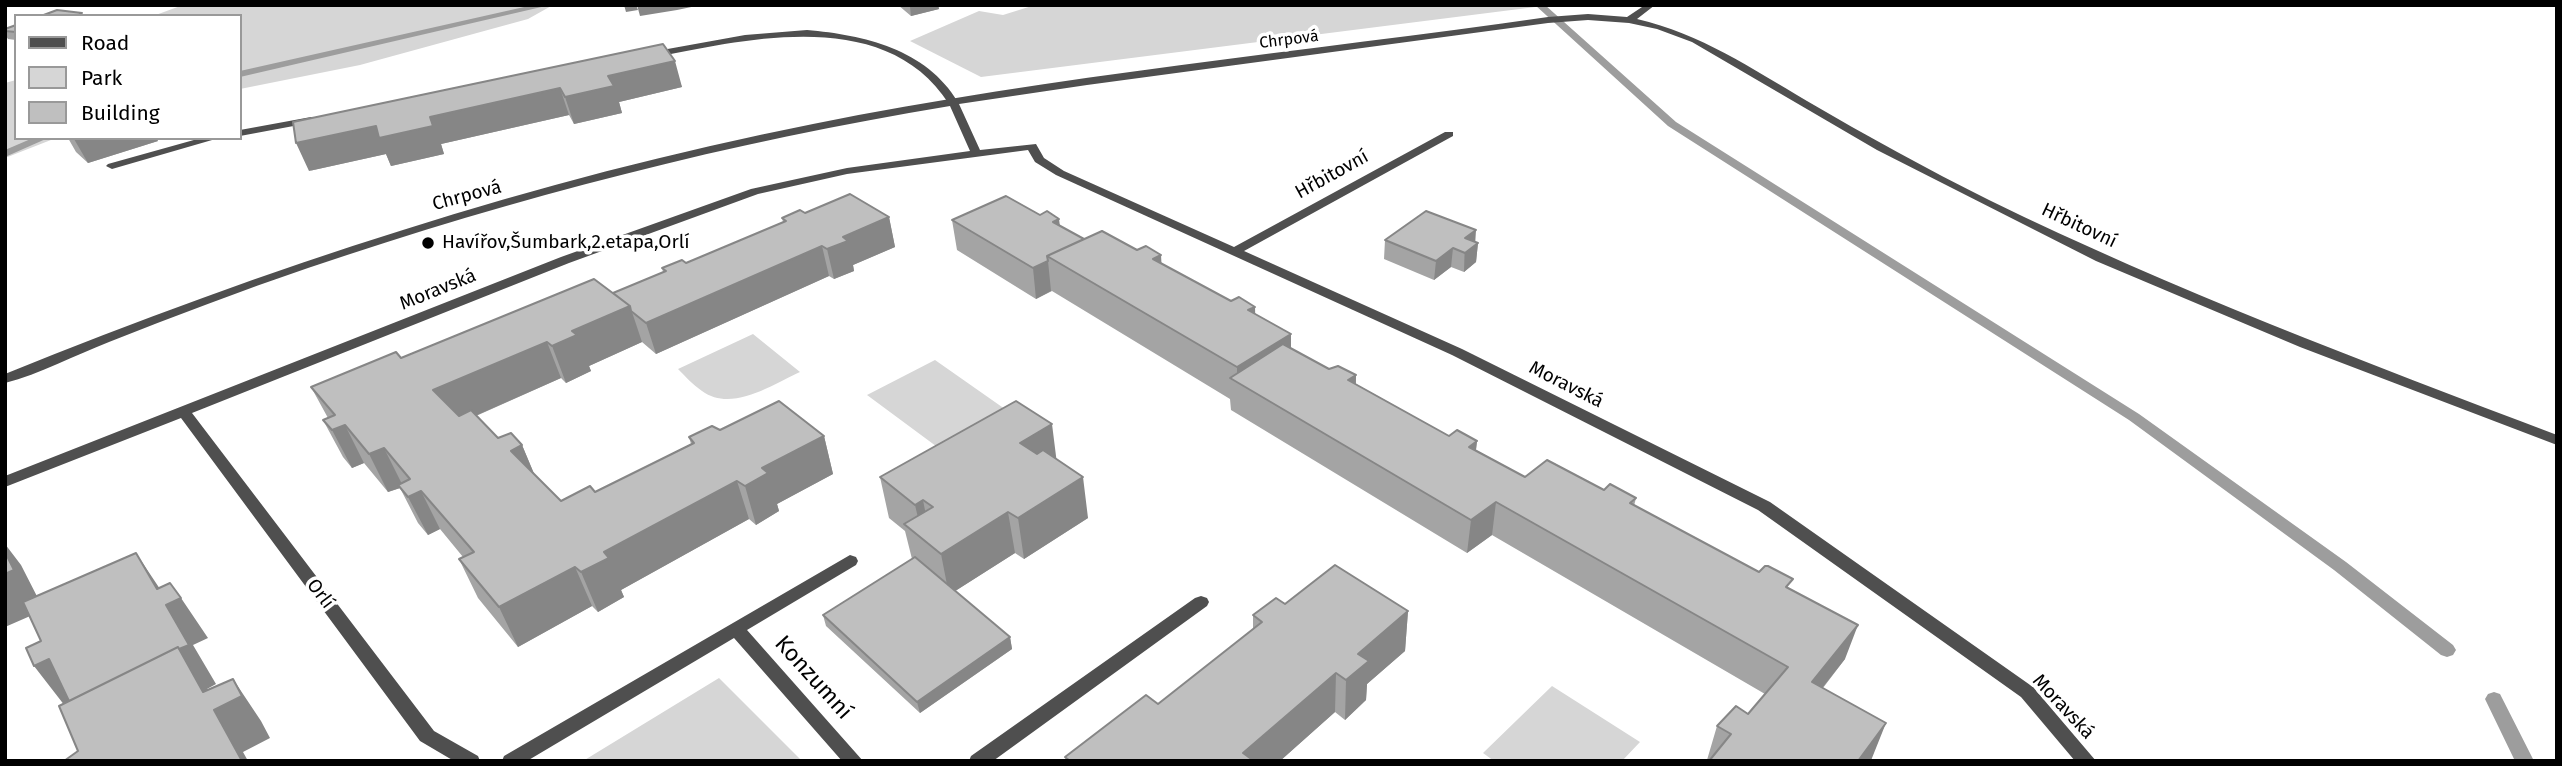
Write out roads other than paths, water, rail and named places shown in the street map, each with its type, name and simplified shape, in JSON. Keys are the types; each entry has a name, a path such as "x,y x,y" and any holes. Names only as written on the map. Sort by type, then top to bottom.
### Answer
{"street":[{"path":"1629,20 1651,5"},
{"name":"Chrpová","path":"5,379 219,294 405,231 718,148 953,102 1562,18 1601,17 1629,20"},
{"name":"Hřbitovní","path":"1629,20 1660,27 1695,40 1881,148 2100,258 2305,344 2557,440"},
{"path":"633,58 764,34 824,32 864,41 906,58 937,77 953,102 977,154"},
{"path":"242,133 321,118"},
{"name":"Hřbitovní","path":"1236,251 1449,134"},
{"path":"112,166 207,140"},
{"name":"Moravská","path":"5,482 565,260 755,191 847,171 1032,146 1039,160 1060,173 1457,352 1764,506 2027,692 2087,761"},
{"name":"Orlí","path":"183,411 427,736 471,761"},
{"path":"511,761 850,561"},
{"path":"978,761 1202,602"},
{"name":"Konzumní","path":"735,628 854,761"}],"waterway":[{"path":"242,74 546,5"},
{"path":"1539,5 1672,124 2134,417 2340,566 2447,650"},
{"path":"5,154 38,140"},
{"path":"2494,699 2525,761"}],"place":[{"name":"Havířov,Šumbark,2.etapa,Orlí","path":"428,243"}]}
